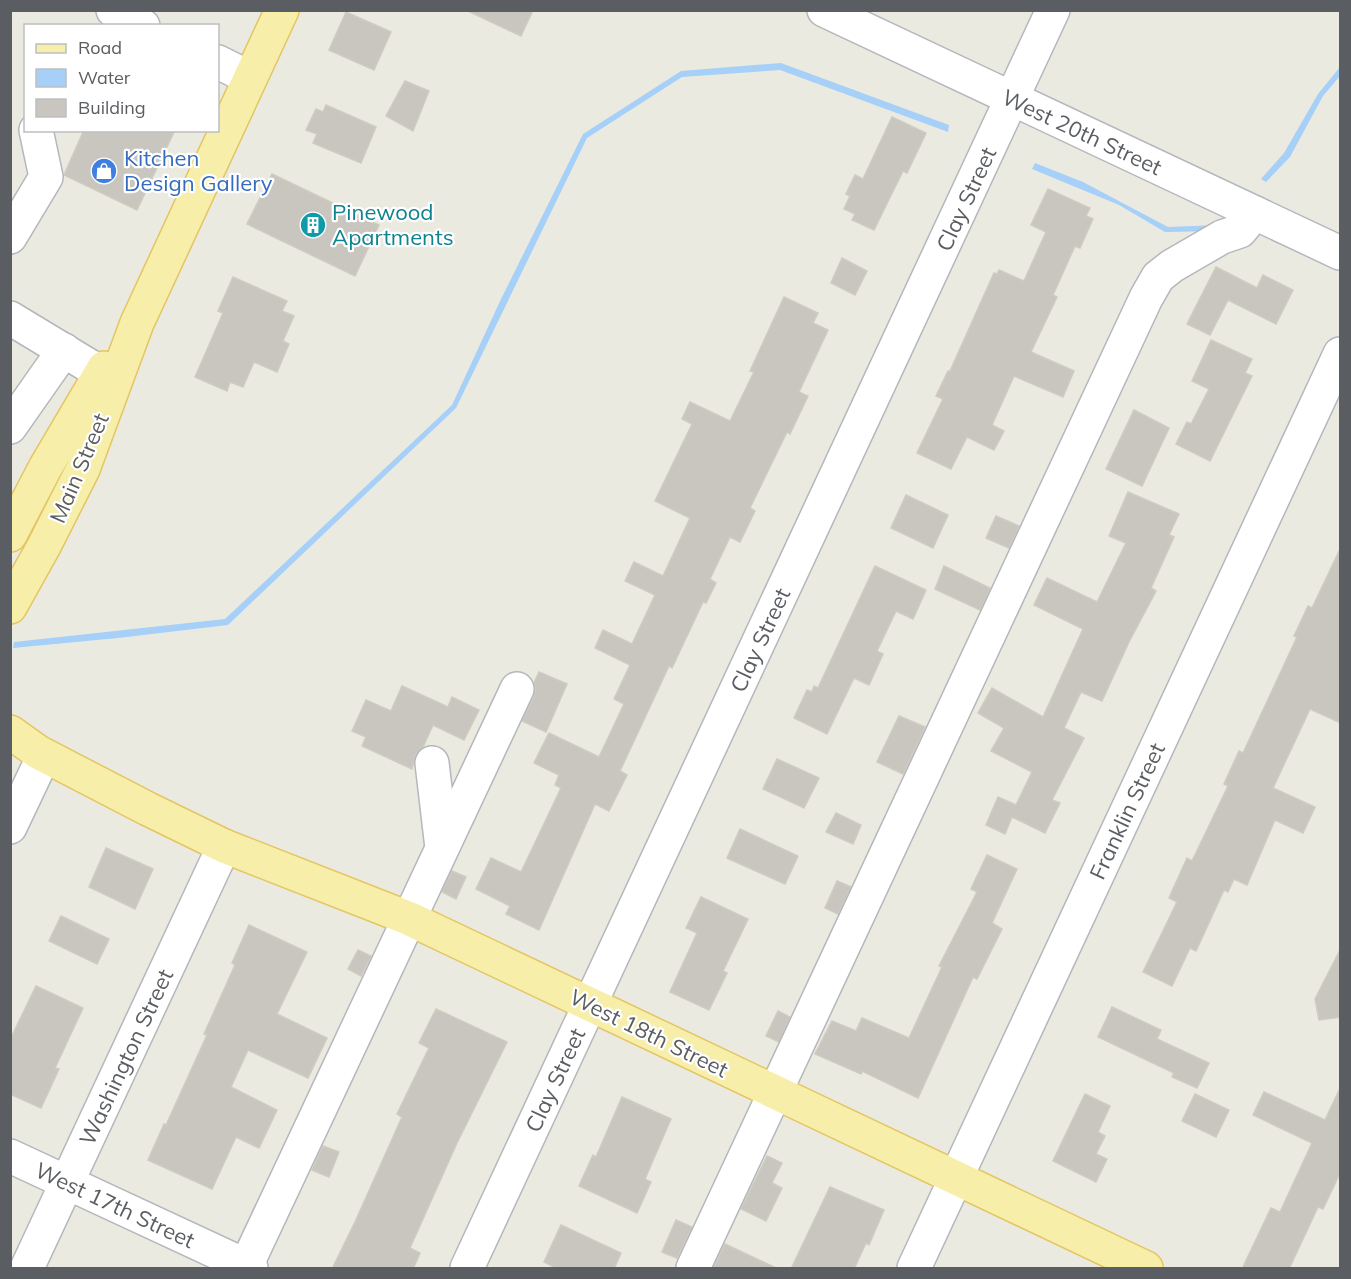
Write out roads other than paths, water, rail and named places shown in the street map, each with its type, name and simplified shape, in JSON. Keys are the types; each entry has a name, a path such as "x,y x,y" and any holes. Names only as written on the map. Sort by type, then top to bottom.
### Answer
{"main road":[{"name":"Main Street","path":"10,607 45,546 83,469 137,323 282,10"},
{"name":"Main Street","path":"11,534 45,468 101,373 137,323"},
{"name":"West 18th Street","path":"10,732 38,752 224,846 408,918 1142,1268"},
{"name":"West 18th Street","path":"24,764 148,809"}],"street":[{"path":"101,24 111,10 139,24"},
{"path":"151,24 158,10"},
{"name":"Clay Street","path":"467,1269 1053,10"},
{"name":"West 20th Street","path":"827,11 1341,253"},
{"path":"219,62 250,78"},
{"path":"10,237 46,177 36,132"},
{"path":"693,1269 1154,284 1158,277 1172,266 1222,237 1240,231 1255,213"},
{"path":"10,318 101,373"},
{"path":"10,427 64,350"},
{"name":"Franklin Street","path":"914,1269 1341,354"},
{"path":"248,1267 408,918 517,689"},
{"path":"432,763 442,848"},
{"path":"10,827 24,764"},
{"name":"Washington Street","path":"27,1269 224,846"},
{"name":"West 17th Street","path":"10,1156 248,1267"}],"water":[{"path":"781,63 949,125 948,132 780,70 682,77 587,138 456,408 228,625 13,648 14,642 225,619 452,405 501,299 583,134 681,71"},
{"path":"1340,67 1340,76 1323,96 1290,157 1266,182 1261,179 1284,153 1318,94"},
{"path":"1035,163 1083,182 1168,227 1219,225 1227,217 1233,220 1223,231 1165,232 1119,205 1032,169"}],"place":[{"name":"Kitchen Design Gallery","path":"104,171"},
{"name":"Pinewood Apartments","path":"313,225"}]}
